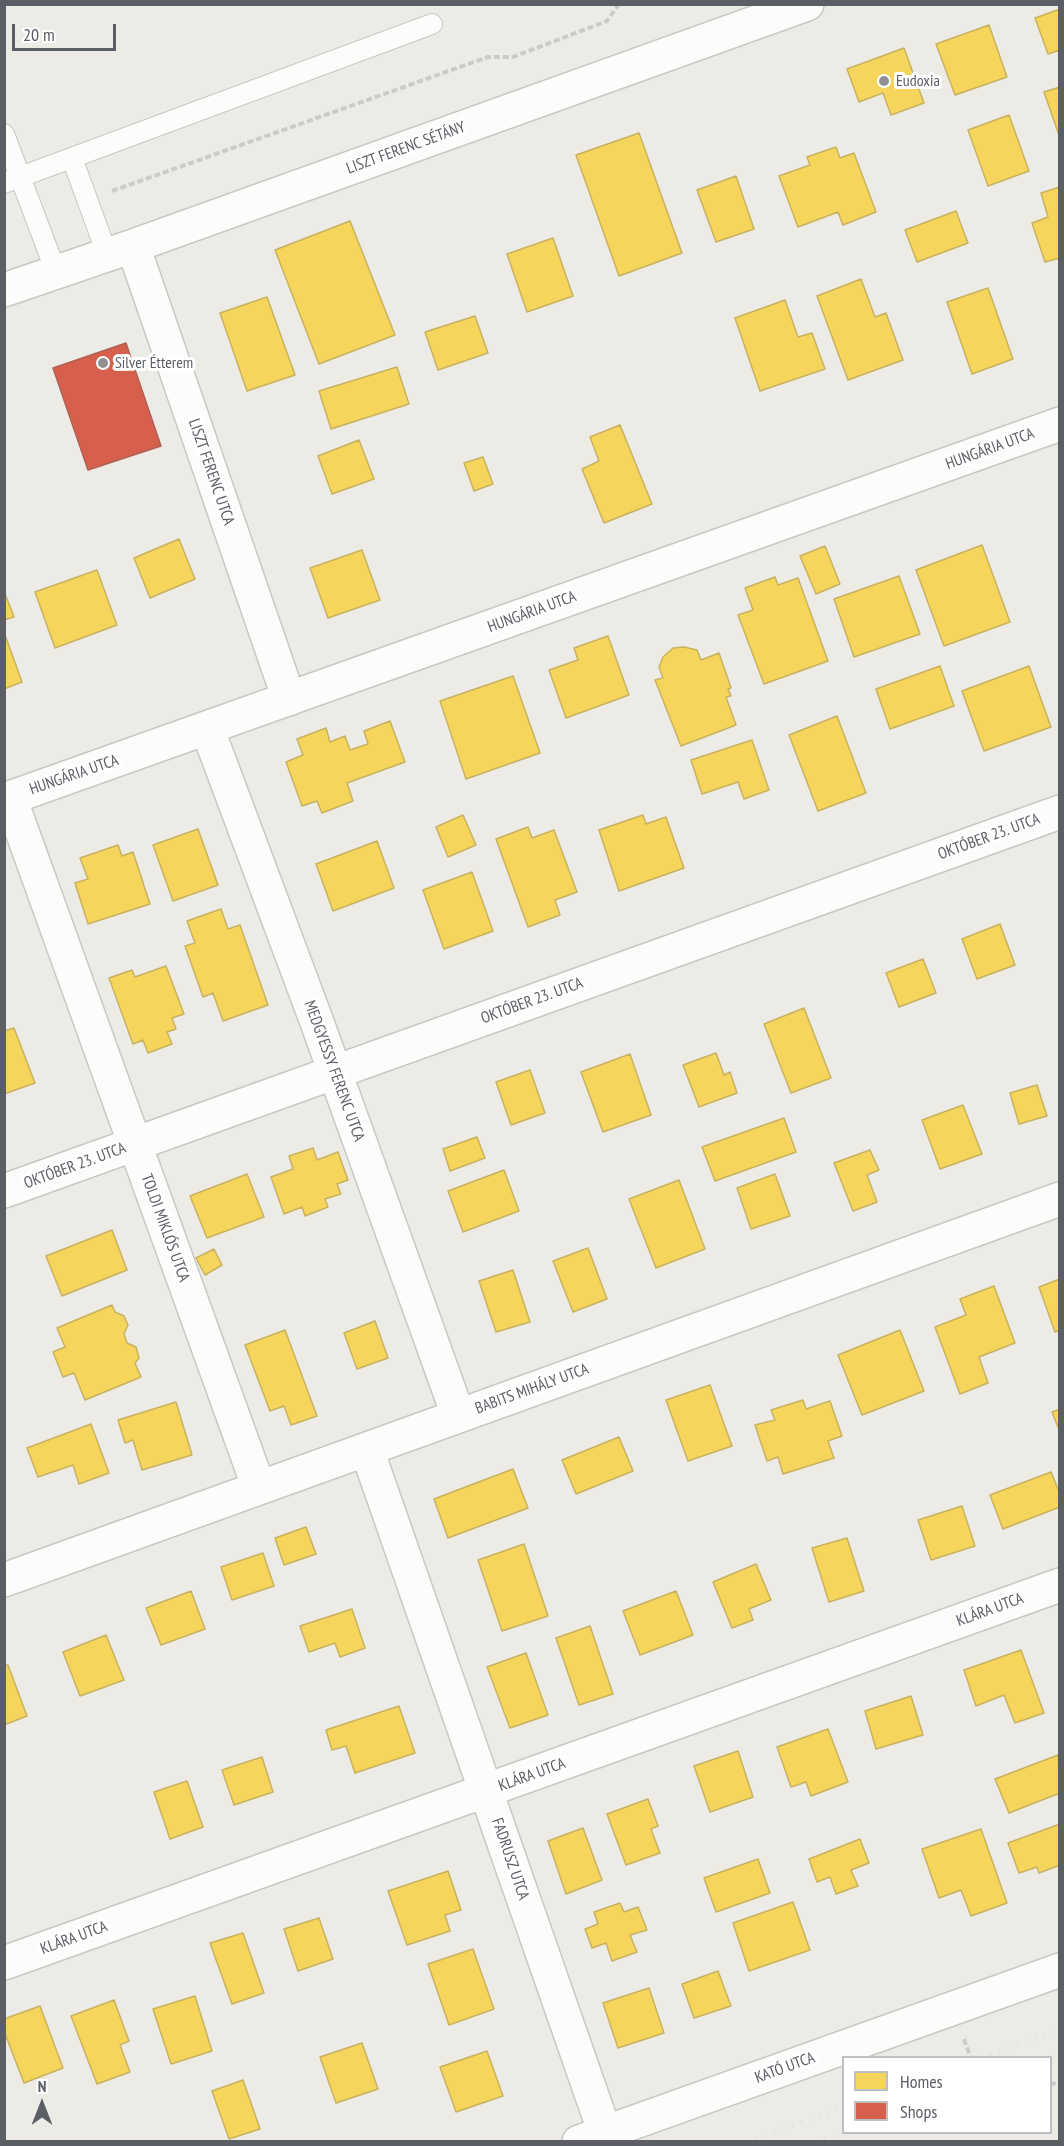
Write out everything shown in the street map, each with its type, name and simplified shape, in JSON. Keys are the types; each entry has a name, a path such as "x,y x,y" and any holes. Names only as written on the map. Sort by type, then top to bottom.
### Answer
{"street":[{"name":"LISZT FERENC SÉTÁNY","path":"4,290 120,250 767,11 807,4"},
{"name":"LISZT FERENC UTCA","path":"120,250 289,699"},
{"name":"HUNGÁRIA UTCA","path":"7,799 1059,424"},
{"name":"MEDGYESSY FERENC UTCA","path":"207,728 335,1072 458,1415"},
{"name":"TOLDI MIKLÓS UTCA","path":"7,799 259,1488"},
{"name":"OKTÓBER 23. UTCA","path":"4,1191 1059,812"},
{"name":"BABITS MIHÁLY UTCA","path":"4,1580 1059,1199"},
{"name":"FADRUSZ UTCA","path":"367,1450 487,1791 592,2137"},
{"name":"KLÁRA UTCA","path":"4,1963 1059,1585"},
{"name":"KATÓ UTCA","path":"592,2137 1059,1970"}],"lane":[{"path":"13,180 432,24"},
{"path":"4,134 13,180 56,272"},
{"path":"72,158 86,200 120,250"}],"path":[{"path":"86,200 488,57 513,57 607,21 619,4"},
{"path":"964,2038 970,2056"}],"building: Homes":[{"path":"1060,9 1060,50 1048,54 1035,18"},
{"path":"989,25 1007,77 955,95 936,44"},
{"name":"Eudoxia","path":"904,48 924,103 891,115 883,93 859,102 847,69"},
{"path":"1060,87 1060,138 1044,92"},
{"path":"1009,115 1029,171 988,186 968,130"},
{"path":"639,133 682,253 619,276 576,155"},
{"path":"836,147 840,158 854,153 876,212 843,225 838,212 798,227 779,176 810,165 807,157"},
{"path":"736,176 754,229 716,242 697,190"},
{"path":"1060,187 1060,258 1045,262 1032,223 1048,217 1041,193"},
{"path":"956,211 968,243 917,262 905,230"},
{"path":"350,221 395,335 319,364 275,250"},
{"path":"553,238 573,296 527,312 507,254"},
{"path":"861,279 875,317 886,313 903,360 848,380 817,296"},
{"path":"988,288 1013,359 972,374 947,302"},
{"path":"267,297 295,375 247,391 220,313"},
{"path":"785,300 798,337 812,333 825,369 760,391 735,318"},
{"path":"475,316 488,353 438,370 425,332"},
{"path":"397,367 409,404 331,429 319,391"},
{"path":"620,425 652,504 604,523 582,469 599,461 590,437"},
{"path":"359,440 374,479 332,494 318,456"},
{"path":"483,457 493,484 474,491 464,463"},
{"path":"179,539 195,579 150,598 134,558"},
{"path":"982,545 1010,622 944,646 916,570"},
{"path":"825,546 840,584 816,594 800,556"},
{"path":"362,550 380,600 328,618 310,568"},
{"path":"97,570 117,625 55,648 35,592"},
{"path":"899,576 920,634 854,657 834,599"},
{"path":"775,577 778,585 798,578 828,661 764,684 738,615 753,610 745,588"},
{"path":"4,591 14,617 4,620"},
{"path":"4,632 22,682 4,689"},
{"path":"608,636 629,695 566,718 549,670 578,660 574,648"},
{"path":"684,647 697,650 701,660 719,653 731,688 728,689 731,696 726,697 736,725 681,746 655,680 663,678 659,667 663,657 673,648"},
{"path":"940,666 954,706 890,729 876,689"},
{"path":"1029,666 1051,727 984,751 962,691"},
{"path":"513,676 540,753 466,779 440,701"},
{"path":"837,716 866,793 818,811 789,735"},
{"path":"390,721 405,762 347,783 353,801 322,813 317,801 302,806 286,762 303,755 297,739 326,728 330,742 345,736 350,750 368,744 364,731"},
{"path":"752,740 769,790 744,799 738,782 702,794 691,760"},
{"path":"463,815 476,845 448,857 436,827"},
{"path":"643,815 646,824 666,817 684,868 619,891 599,830"},
{"path":"528,827 532,838 554,830 577,892 555,900 560,915 528,927 496,839"},
{"path":"198,829 218,885 173,901 153,845"},
{"path":"377,841 394,888 333,911 316,864"},
{"path":"118,845 122,856 133,852 150,904 88,924 75,883 88,879 80,858"},
{"path":"472,872 493,931 444,949 423,890"},
{"path":"221,909 228,929 240,925 268,1005 223,1021 213,993 203,997 185,946 195,943 187,921"},
{"path":"1000,924 1015,965 977,979 962,939"},
{"path":"923,959 936,993 899,1007 886,973"},
{"path":"166,966 184,1014 172,1018 176,1029 167,1032 172,1044 148,1053 143,1040 133,1044 109,978 132,970 135,977"},
{"path":"804,1008 831,1078 791,1093 764,1024"},
{"path":"14,1028 35,1083 4,1094 4,1031"},
{"path":"716,1053 724,1075 730,1072 737,1093 699,1107 683,1065"},
{"path":"630,1054 651,1115 603,1132 581,1072"},
{"path":"530,1070 545,1113 511,1125 496,1082"},
{"path":"1037,1085 1047,1116 1019,1124 1010,1093"},
{"path":"963,1105 982,1154 940,1169 922,1120"},
{"path":"784,1118 796,1152 715,1181 702,1147"},
{"path":"477,1137 485,1158 450,1171 443,1149"},
{"path":"313,1148 317,1160 338,1152 348,1180 337,1184 341,1194 325,1199 328,1207 305,1216 302,1207 284,1214 271,1177 293,1169 289,1156"},
{"path":"870,1150 879,1170 867,1175 877,1202 853,1211 834,1163"},
{"path":"504,1170 519,1211 463,1232 448,1191"},
{"path":"247,1174 264,1217 207,1238 190,1196"},
{"path":"775,1174 790,1216 751,1229 737,1188"},
{"path":"679,1180 705,1249 656,1268 629,1199"},
{"path":"112,1230 127,1270 62,1296 46,1256"},
{"path":"588,1248 607,1299 573,1312 553,1261"},
{"path":"214,1249 222,1265 205,1275 196,1258"},
{"path":"513,1270 530,1322 496,1332 479,1281"},
{"path":"1060,1279 1060,1330 1055,1332 1039,1287"},
{"path":"994,1286 1015,1343 979,1357 988,1383 960,1394 935,1327 966,1315 960,1299"},
{"path":"112,1305 115,1312 124,1316 128,1325 124,1334 127,1343 136,1347 139,1358 135,1363 141,1377 85,1400 74,1373 63,1377 53,1352 65,1347 57,1328"},
{"path":"375,1321 388,1358 357,1369 344,1333"},
{"path":"285,1330 317,1416 291,1425 284,1406 270,1411 245,1345"},
{"path":"900,1330 924,1391 862,1415 838,1355"},
{"path":"710,1385 732,1446 688,1461 666,1400"},
{"path":"803,1400 806,1409 830,1401 842,1436 828,1441 834,1458 783,1474 778,1457 767,1461 755,1425 775,1420 771,1410"},
{"path":"176,1402 192,1455 142,1470 133,1440 125,1443 118,1420"},
{"path":"1060,1409 1060,1432 1052,1412"},
{"path":"91,1424 109,1473 79,1484 73,1465 38,1477 27,1448"},
{"path":"619,1437 633,1471 576,1494 562,1460"},
{"path":"513,1469 528,1508 448,1538 434,1499"},
{"path":"1051,1472 1060,1494 1060,1507 1003,1529 990,1495"},
{"path":"962,1506 975,1546 931,1560 918,1520"},
{"path":"306,1527 316,1554 284,1565 275,1538"},
{"path":"847,1538 864,1591 829,1602 812,1548"},
{"path":"524,1544 548,1616 502,1631 478,1560"},
{"path":"263,1553 274,1586 232,1600 221,1567"},
{"path":"756,1564 771,1600 749,1609 753,1620 732,1628 713,1582"},
{"path":"191,1591 205,1629 161,1645 146,1608"},
{"path":"676,1591 693,1635 640,1655 623,1611"},
{"path":"352,1609 365,1648 340,1657 335,1643 309,1652 300,1626"},
{"path":"590,1626 613,1694 579,1705 556,1638"},
{"path":"106,1635 124,1680 80,1696 63,1652"},
{"path":"1021,1650 1044,1713 1015,1723 1004,1695 976,1706 964,1670"},
{"path":"526,1653 548,1715 510,1728 487,1667"},
{"path":"8,1665 27,1716 4,1725 4,1666"},
{"path":"911,1696 923,1735 876,1749 865,1711"},
{"path":"399,1706 415,1753 355,1773 346,1746 332,1750 326,1730"},
{"path":"828,1729 848,1782 811,1796 806,1782 791,1787 777,1747"},
{"path":"738,1751 753,1797 710,1812 694,1766"},
{"path":"1058,1755 1060,1793 1009,1813 995,1779"},
{"path":"262,1757 273,1792 234,1805 222,1770"},
{"path":"187,1781 203,1827 170,1839 154,1792"},
{"path":"648,1799 658,1826 651,1829 660,1853 626,1865 607,1814"},
{"path":"1060,1824 1060,1865 1039,1873 1037,1867 1019,1873 1008,1843"},
{"path":"583,1828 602,1880 566,1894 548,1841"},
{"path":"981,1829 1007,1903 971,1916 961,1890 939,1898 922,1849"},
{"path":"860,1839 869,1863 851,1870 858,1886 836,1894 830,1877 817,1882 809,1859"},
{"path":"758,1859 770,1893 716,1912 704,1878"},
{"path":"448,1871 461,1910 445,1915 450,1931 407,1945 388,1891"},
{"path":"793,1902 810,1950 749,1971 733,1923"},
{"path":"620,1903 624,1912 638,1907 647,1930 630,1935 637,1952 612,1961 606,1943 592,1948 585,1929 598,1924 594,1912"},
{"path":"319,1918 333,1959 298,1971 284,1929"},
{"path":"243,1933 264,1993 232,2004 210,1943"},
{"path":"473,1949 494,2009 449,2025 428,1964"},
{"path":"718,1971 731,2006 694,2018 682,1984"},
{"path":"649,1988 664,2033 618,2048 603,2003"},
{"path":"195,1996 212,2051 171,2064 153,2009"},
{"path":"114,2000 129,2041 120,2045 130,2072 97,2084 71,2016"},
{"path":"40,2006 63,2068 24,2083 4,2031 4,2019"},
{"path":"362,2043 378,2089 336,2103 320,2057"},
{"path":"487,2051 503,2096 456,2112 440,2067"},
{"path":"243,2080 260,2129 229,2139 212,2091"}],"building: Shops":[{"path":"126,343 161,446 88,470 53,368"}],"railway":[{"path":"986,2056 1060,2029"},
{"path":"1052,2057 1060,2054"},
{"path":"747,2142 842,2108"},
{"path":"815,2142 842,2133"}],"place":[{"name":"Eudoxia","path":"884,81"},
{"name":"Silver Étterem","path":"103,363"}]}
